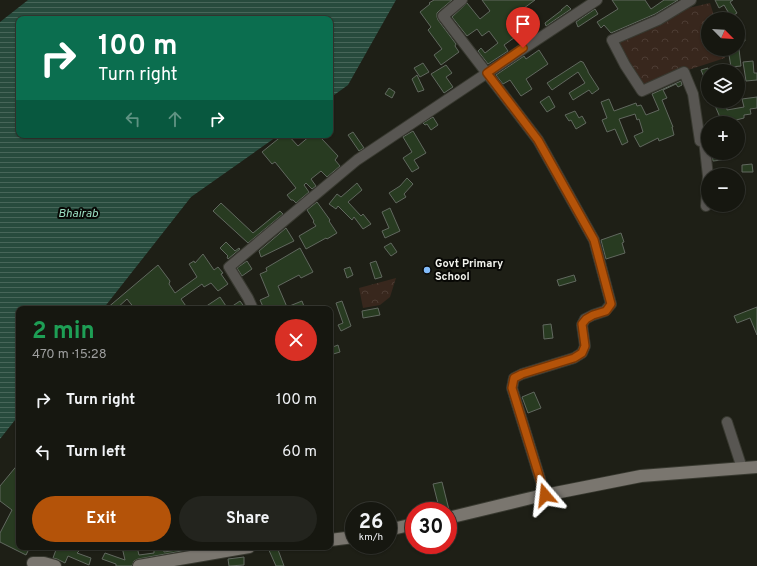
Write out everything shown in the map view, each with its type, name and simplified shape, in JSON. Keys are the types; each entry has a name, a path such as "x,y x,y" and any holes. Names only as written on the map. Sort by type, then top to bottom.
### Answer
{"main road":[{"path":"457,516 545,495 641,476 757,466"},
{"path":"333,540 345,538"},
{"path":"139,566 232,550"},
{"path":"32,563 44,563 55,566"}],"street":[{"path":"462,0 443,16 538,140 594,240 611,304 606,311 589,317 582,324 585,346 582,353 574,358 522,374 514,378 512,388 545,495"},
{"path":"252,306 229,267 357,160 597,0"},
{"path":"691,0 658,20 612,40 625,66 642,91 684,72 693,94 700,141 704,140 707,168"},
{"path":"727,422 742,468"}],"green space":[{"path":"710,3 713,12 701,12 701,56 725,56 725,58 706,64 701,64 701,66 642,90 613,40 684,9"},
{"path":"396,278 390,297 380,305 363,308 359,288"}],"water":[{"name":"Bhairab","path":"28,0 396,0 348,85 333,96 333,16 16,16 16,138 275,138 191,197 105,306 16,306 16,419 0,439 0,22"}],"building":[{"path":"434,0 452,0 437,13 437,17 456,44 455,46 459,52 441,65 434,55 442,49 428,30 431,27 420,12"},
{"path":"482,0 535,0 520,11 524,17 511,27 518,35 504,45 508,51 488,64 478,51 481,48 485,53 498,43 489,31 482,36 477,29 467,36 452,17 467,3 480,19 490,11"},
{"path":"612,0 645,0 651,9 664,0 678,0 655,14 611,33 604,25 601,28 597,22 618,9"},
{"path":"715,0 733,0 730,2 736,12 728,12 724,5 719,8"},
{"path":"567,5 571,9 546,26 545,23"},
{"path":"595,9 598,14 578,27 576,22"},
{"path":"539,50 548,64 526,79 532,89 521,96 510,80 503,84 496,75 524,56 526,59"},
{"path":"729,56 740,56 741,64 730,64"},
{"path":"581,61 599,89 592,94 589,90 573,100 569,93 585,83 578,72 552,90 547,83"},
{"path":"753,61 754,73 757,73 757,80 746,81 745,64 743,62"},
{"path":"423,63 429,72 420,77 414,68"},
{"path":"446,65 452,73 446,77 453,87 444,93 431,74"},
{"path":"417,75 424,90 418,92 412,79"},
{"path":"681,81 682,85 678,87 676,84 663,90 667,98 662,100 673,127 674,135 659,141 658,138 640,147 634,136 643,132 639,119 637,120 635,114 619,119 628,142 622,145 615,129 607,132 602,120 607,118 601,102 609,99 614,111 636,103 637,106 641,105 646,115 659,110 652,94"},
{"path":"389,88 395,92 392,98 385,94"},
{"path":"549,96 555,107 547,112 540,102"},
{"path":"757,97 757,108 750,109 751,114 744,116 719,116 716,108 727,108 727,110 745,108 745,99"},
{"path":"575,111 579,118 582,116 586,123 576,129 571,120 569,121 565,115"},
{"path":"433,117 438,125 431,130 427,124 425,125 423,123"},
{"path":"413,131 426,153 414,160 419,168 412,172 403,158 412,152 403,137"},
{"path":"353,132 364,148 359,151 348,135"},
{"path":"279,138 291,138 298,146 307,138 323,138 322,139 338,156 335,160 340,166 327,177 321,171 311,179 316,186 312,189 306,183 304,185 309,192 296,203 287,195 296,188 275,162 272,164 262,152"},
{"path":"752,164 753,172 745,172 745,168 742,168 742,165"},
{"path":"407,178 413,184 404,194 406,197 396,203 389,193 400,186"},
{"path":"357,183 362,190 348,202 361,216 363,214 371,224 363,229 354,217 352,220 338,206 336,209 329,204 337,194 341,197"},
{"path":"317,202 337,233 306,249 299,236 316,226 307,210"},
{"path":"221,203 253,233 280,211 283,214 248,243 213,211"},
{"path":"390,208 400,231 385,238 382,231 389,228 382,212"},
{"path":"286,228 294,241 261,257 259,251"},
{"path":"621,233 625,253 606,259 601,240"},
{"path":"226,242 235,251 239,248 240,249 228,259 228,256 220,248"},
{"path":"391,243 397,252 391,256 384,247"},
{"path":"300,248 313,272 301,278 299,275 278,286 287,306 263,306 260,300 269,296 260,274 267,271 266,268"},
{"path":"203,254 214,270 218,267 223,273 221,274 228,284 218,291 211,283 204,287 202,284 181,299 186,306 133,306 127,299 119,306 110,306 158,265 170,281 169,284 175,293 197,277 189,264 194,261 195,263"},
{"path":"247,261 252,269 242,276 237,268"},
{"path":"376,261 382,277 375,279 370,263"},
{"path":"350,267 353,275 347,278 344,269"},
{"path":"574,275 576,281 559,286 557,280"},
{"path":"220,297 226,306 206,306"},
{"path":"240,301 244,306 232,306"},
{"path":"302,301 304,306 290,306"},
{"path":"342,301 351,326 341,331 338,325 343,323 336,303"},
{"path":"757,307 757,335 750,318 737,323 734,316"},
{"path":"378,308 380,315 363,318 362,311"},
{"path":"551,324 553,338 544,339 543,325"},
{"path":"338,345 340,352 333,354 333,347"},
{"path":"534,392 541,408 528,413 522,397"},
{"path":"16,467 16,550 0,542 0,533 12,510 0,501 0,486"},
{"path":"442,482 447,502 438,502 433,484"},
{"path":"16,550 28,550 26,555"},
{"path":"56,550 77,550 79,551 77,553 91,558 89,565 68,556 65,563 53,558"},
{"path":"123,550 138,550 139,555 154,553 154,550 164,550 164,552 187,550 138,559 134,561 132,566 116,566 116,564 102,559 105,553 125,560"},
{"path":"269,550 278,550 284,566 276,566"},
{"path":"244,557 244,565 229,566 228,559"}],"place":[{"name":"Govt Primary School","path":"427,270"}],"route":[{"path":"523,48 487,73 538,140 594,240 611,304 606,311 593,315 586,319 582,324 585,346 582,353 574,358 522,374 514,378 512,388 545,495"}]}
